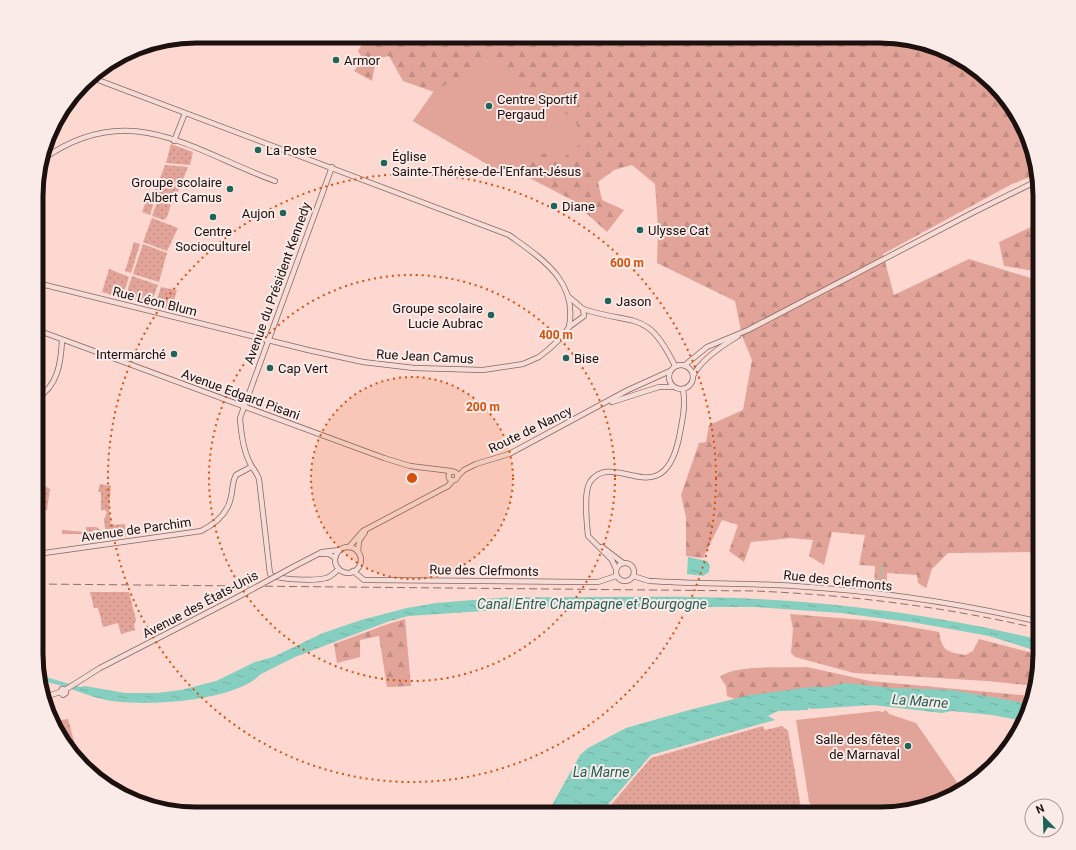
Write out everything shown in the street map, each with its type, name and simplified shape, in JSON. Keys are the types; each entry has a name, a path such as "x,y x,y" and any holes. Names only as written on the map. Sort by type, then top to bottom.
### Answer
{"street":[{"path":"97,80 509,235 549,266 560,279 569,297 581,308 585,313 580,319 571,314 575,307 581,308 596,313 635,320 646,325 660,339 675,366"},
{"path":"174,141 185,113"},
{"path":"48,156 80,138 109,130 128,130 146,132 174,141 233,163 244,170 275,181"},
{"name":"Avenue du Président Kennedy","path":"332,167 240,415 243,442 251,467 256,472 260,481 268,572 272,576 280,578 326,578 339,569"},
{"path":"683,390 673,387 668,380 670,371 675,366 684,365 707,347 748,330 976,211 1033,184"},
{"name":"Rue Léon Blum","path":"43,285 268,341"},
{"name":"Rue Jean Camus","path":"569,297 571,314 569,327"},
{"name":"Rue Jean Camus","path":"268,341 379,365 414,368 484,370 512,366 532,361 554,345 569,327 580,319 596,313"},
{"path":"683,390 691,384 693,376 697,370 716,351 748,330"},
{"name":"Avenue Edgard Pisani","path":"43,332 391,460 421,468 440,470 453,475"},
{"path":"43,394 49,389 60,367 62,340"},
{"path":"684,365 690,369 693,376"},
{"name":"Route de Nancy","path":"349,547 357,536 367,529 444,488 453,475 476,464 509,454 605,404 628,390 670,371"},
{"name":"Route de Nancy","path":"605,404 659,387 673,387"},
{"path":"598,546 622,563 632,566 634,571 633,576 629,580 624,581 616,576 616,569 612,560 598,546 588,536 587,495 590,482 597,475 606,472 650,477 666,470 676,450 682,425 684,410 683,390"},
{"name":"Avenue de Parchim","path":"43,553 201,531 212,525 226,511 231,498 233,482 238,473 251,467"},
{"path":"318,554 329,554 335,558 339,569 344,572 353,571 360,564 358,552 359,541 367,529"},
{"path":"335,558 340,550 349,547 358,552"},
{"name":"Avenue des États-Unis","path":"49,696 60,692 61,695 64,695 66,689 93,673 318,554 326,551 340,550"},
{"path":"616,569 622,563"},
{"name":"Rue des Clefmonts","path":"353,571 364,580 598,582 616,576"},
{"name":"Rue des Clefmonts","path":"633,576 649,581 765,584 876,594 938,603 1033,621"}],"green space":[{"path":"363,43 890,43 920,48 957,63 981,81 995,95 1013,119 1028,156 1032,176 1012,184 883,254 894,295 969,259 1033,279 1033,552 948,553 932,569 926,588 918,583 917,575 887,573 887,588 874,591 875,566 859,565 865,535 832,532 824,565 809,556 813,540 791,538 751,542 744,562 729,551 738,525 722,520 703,558 686,556 686,517 681,495 699,443 706,442 709,425 743,410 752,360 742,336 735,301 657,263 658,228 655,184 632,165 614,170 598,182 602,200 624,210 607,232 572,200 520,173 494,168 413,121 434,92 403,81 389,56 376,59 372,81 354,71 363,59 358,51"},
{"name":"Centre Sportif Pergaud","path":"489,60 576,121 581,144 560,160 544,153 520,173 494,168 413,121 434,91"},
{"path":"171,144 193,152 190,165 166,163"},
{"path":"165,165 188,167 173,204 157,194 155,191"},
{"path":"149,193 156,196 150,215 142,212"},
{"path":"159,197 171,205 167,217 164,220 152,216"},
{"path":"152,218 178,228 167,251 143,242"},
{"path":"1033,226 1033,271 1004,266 999,242"},
{"path":"134,242 140,244 131,273 125,271"},
{"path":"143,244 167,253 159,282 133,274"},
{"path":"109,269 129,277 122,298 102,292"},
{"path":"132,276 158,285 151,304 125,298"},
{"path":"161,287 177,290 171,311 155,305"},
{"path":"43,370 45,376 43,385"},
{"path":"100,484 111,486 109,508 111,525 125,524 126,536 122,530 105,529 104,519 107,513 105,510 101,510 101,492 98,492"},
{"path":"45,486 50,489 47,510 44,510 45,512 43,512 43,488 45,488"},
{"path":"86,527 96,527 101,530 94,530 88,538 86,534 62,534 62,530 86,532"},
{"path":"90,592 129,592 136,620 134,625 135,630 121,634 118,623 103,627 98,608 94,608"},
{"path":"790,614 876,621 939,632 942,644 947,650 965,655 973,651 979,639 1033,653 1030,685 987,681 854,673 795,657 791,653 793,629"},
{"path":"405,619 411,686 387,687 379,636 360,640 360,657 337,663 334,644"},
{"path":"774,667 807,667 870,681 1027,696 1023,707 738,700 727,696 726,686 720,677 737,670"},
{"path":"886,710 889,714 916,723 959,785 929,799 900,806 812,807 809,802 796,720 878,711 883,712"},
{"path":"68,719 76,748 65,733 61,720"},
{"path":"763,726 765,730 782,726 788,731 801,807 609,807 651,758"}],"water":[{"path":"688,557 707,561 710,566 709,572 703,576 687,574"},
{"name":"Canal Entre Champagne et Bourgogne","path":"510,597 665,597 794,601 864,608 935,618 1005,632 1033,638 1033,650 989,636 917,623 841,613 755,607 542,607 408,616 387,622 295,657 261,674 248,683 230,691 209,697 161,702 118,702 102,699 57,684 46,682 45,677 80,687 85,686 125,693 157,693 181,690 216,681 255,662 273,657 323,633 361,620 407,608 436,603"},
{"name":"La Marne","path":"846,683 892,688 952,690 1025,703 1018,720 992,715 952,711 942,713 873,705 778,711 768,716 775,720 651,755 606,807 551,807 580,755 588,748 626,728 750,695 811,687 827,687"}],"waterway":[{"path":"878,591 882,565"}],"railway":[{"path":"43,584 755,591 898,603 969,614 1033,627"}],"place":[{"name":"Armor","path":"336,60"},
{"name":"Centre Sportif Pergaud","path":"489,106"},
{"name":"La Poste","path":"258,150"},
{"name":"Église Sainte-Thérèse-de-l'Enfant-Jésus","path":"384,163"},
{"name":"Groupe scolaire Albert Camus","path":"230,189"},
{"name":"Diane","path":"554,206"},
{"name":"Aujon","path":"283,213"},
{"name":"Centre Socioculturel","path":"213,217"},
{"name":"Ulysse Cat","path":"640,230"},
{"name":"Jason","path":"608,301"},
{"name":"Groupe scolaire Lucie Aubrac","path":"491,315"},
{"name":"Intermarché","path":"174,354"},
{"name":"Bise","path":"566,358"},
{"name":"Cap Vert","path":"270,368"},
{"name":"Salle des fêtes de Marnaval","path":"908,746"}]}
